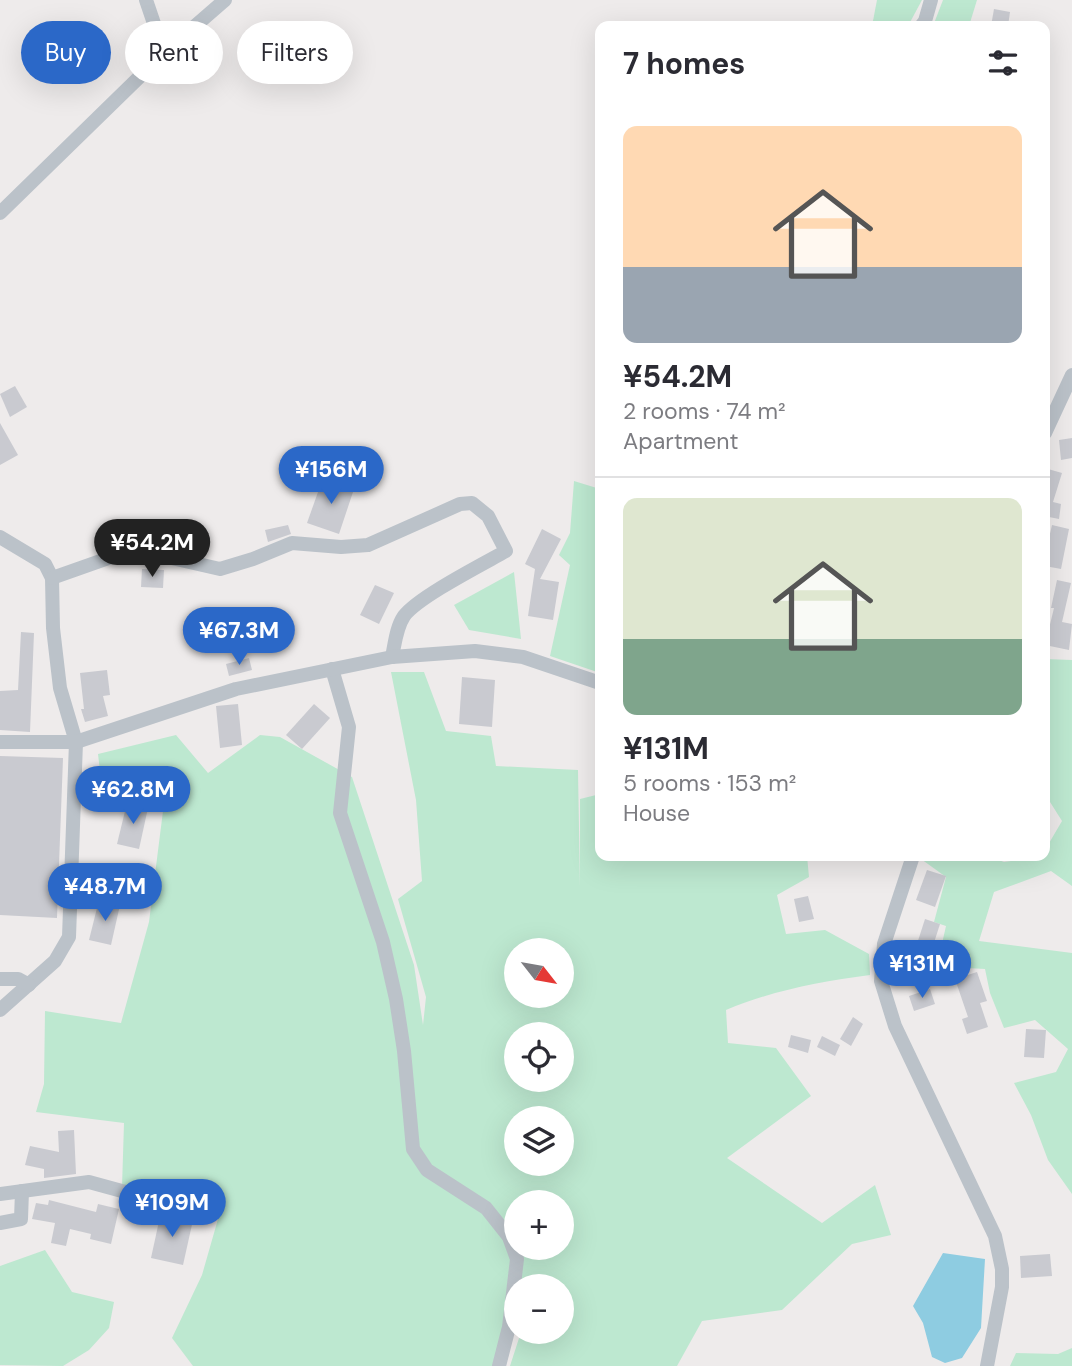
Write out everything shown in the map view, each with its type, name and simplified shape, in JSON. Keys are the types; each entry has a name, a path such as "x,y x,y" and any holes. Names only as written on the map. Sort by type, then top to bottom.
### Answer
{"street":[{"path":"146,0 153,21"},
{"path":"201,21 225,0"},
{"path":"925,21 931,0"},
{"path":"0,213 133,84"},
{"path":"1050,421 1072,375"},
{"path":"1054,411 1072,408"},
{"path":"52,578 120,554 163,556 220,569 253,559 292,542 341,547 368,545 460,504 472,503 488,516 506,551 421,601 405,614 397,629 392,657"},
{"path":"0,537 45,564 52,578 53,628 60,688 76,742 69,937 55,961 0,1010"},
{"path":"0,742 76,742 236,689 392,657 475,651 523,657 595,681"},
{"path":"332,669 349,727 340,813 383,942 396,999 413,1149 428,1170 486,1208 509,1237 517,1259 509,1327 499,1366"},
{"path":"911,861 884,944 881,981 895,1026 995,1236 1002,1269 1002,1287 987,1366"},
{"path":"0,979 19,979 29,985"},
{"path":"0,1194 89,1182 195,1211"},
{"path":"0,1223 21,1219 22,1191"}],"green space":[{"path":"877,0 922,0 911,21 873,21"},
{"path":"943,0 977,0 971,21 935,21"},
{"path":"574,481 595,487 595,671 550,656 570,565 559,555 570,533"},
{"path":"514,572 521,639 469,630 454,605"},
{"path":"1050,659 1072,660 1072,886 1051,871 994,892 979,941 1072,953 1072,1194 1048,1160 1031,1115 1014,1083 1056,1072 1068,1049 1035,1020 1004,1028 990,993 985,969 949,967 941,948 946,926 934,922 946,877 924,861 1050,861 1050,841 1062,821 1050,802"},
{"path":"391,672 424,672 446,731 491,736 496,766 578,770 580,887 580,799 595,795 595,861 807,861 809,877 777,895 786,934 825,930 869,954 870,975 797,988 726,1010 728,1043 776,1048 811,1096 727,1158 822,1223 875,1185 891,1235 852,1244 782,1310 702,1321 677,1366 510,1366 517,1344 574,1344 574,1274 504,1274 504,1328 493,1366 193,1366 172,1338 202,1275 218,1219 122,1187 124,1123 36,1112 44,1084 45,1011 121,1023 149,922 163,811 102,788 98,754 176,735 208,773 260,735 280,737 352,777 414,965 423,1025 426,997 398,899 422,881 416,800"},
{"path":"45,1250 72,1292 114,1302 109,1328 89,1350 63,1366 0,1365 0,1266"},
{"path":"1072,1348 1072,1366 1010,1366 1016,1353 1058,1354"}],"water":[{"path":"943,1253 985,1259 981,1328 962,1358 945,1363 932,1357 923,1323 913,1306"}],"building":[{"path":"994,9 1010,12 1009,21 992,21"},
{"path":"15,386 27,407 10,417 0,394"},
{"path":"0,423 18,455 0,465"},
{"path":"1072,438 1072,458 1061,460 1059,440"},
{"path":"1050,470 1062,473 1053,502 1061,504 1059,519 1050,517"},
{"path":"323,478 354,489 339,534 307,523"},
{"path":"288,525 291,534 268,542 265,530"},
{"path":"1052,525 1069,529 1061,569 1050,567"},
{"path":"542,529 561,539 540,579 559,582 553,620 528,616 535,569 525,564"},
{"path":"142,569 164,570 163,588 141,587"},
{"path":"1057,580 1071,583 1062,622 1072,624 1069,650 1050,646 1050,624 1054,608 1051,608"},
{"path":"375,585 394,593 379,624 360,615"},
{"path":"21,632 34,633 30,732 0,730 0,691 18,690"},
{"path":"249,658 252,670 229,676 226,664"},
{"path":"107,670 110,695 103,696 108,716 85,722 81,709 84,709 80,673"},
{"path":"462,677 495,680 492,727 459,724"},
{"path":"238,704 242,745 220,748 216,706"},
{"path":"314,704 330,718 302,749 286,735"},
{"path":"0,756 63,758 57,918 0,915"},
{"path":"127,803 148,808 139,849 117,844"},
{"path":"927,870 946,876 935,907 916,900"},
{"path":"808,896 814,919 799,922 794,899"},
{"path":"99,900 120,905 111,945 89,940"},
{"path":"925,919 940,924 931,952 916,947"},
{"path":"937,960 941,974 923,979 919,965"},
{"path":"977,972 987,1001 980,1003 988,1027 967,1034 962,1019 968,1017 955,979"},
{"path":"930,989 935,1004 914,1011 909,996"},
{"path":"853,1017 863,1024 851,1046 840,1039"},
{"path":"1026,1029 1046,1030 1044,1058 1024,1057"},
{"path":"791,1035 811,1040 808,1053 788,1047"},
{"path":"822,1036 840,1045 835,1056 817,1047"},
{"path":"74,1130 76,1174 44,1178 44,1169 25,1165 30,1146 59,1152 58,1131"},
{"path":"49,1200 96,1212 98,1204 119,1209 111,1244 90,1239 91,1234 70,1229 66,1246 51,1243 55,1223 32,1219 36,1203 48,1205"},
{"path":"161,1212 193,1220 183,1265 151,1258"},
{"path":"1050,1254 1052,1276 1021,1278 1020,1256"}]}
